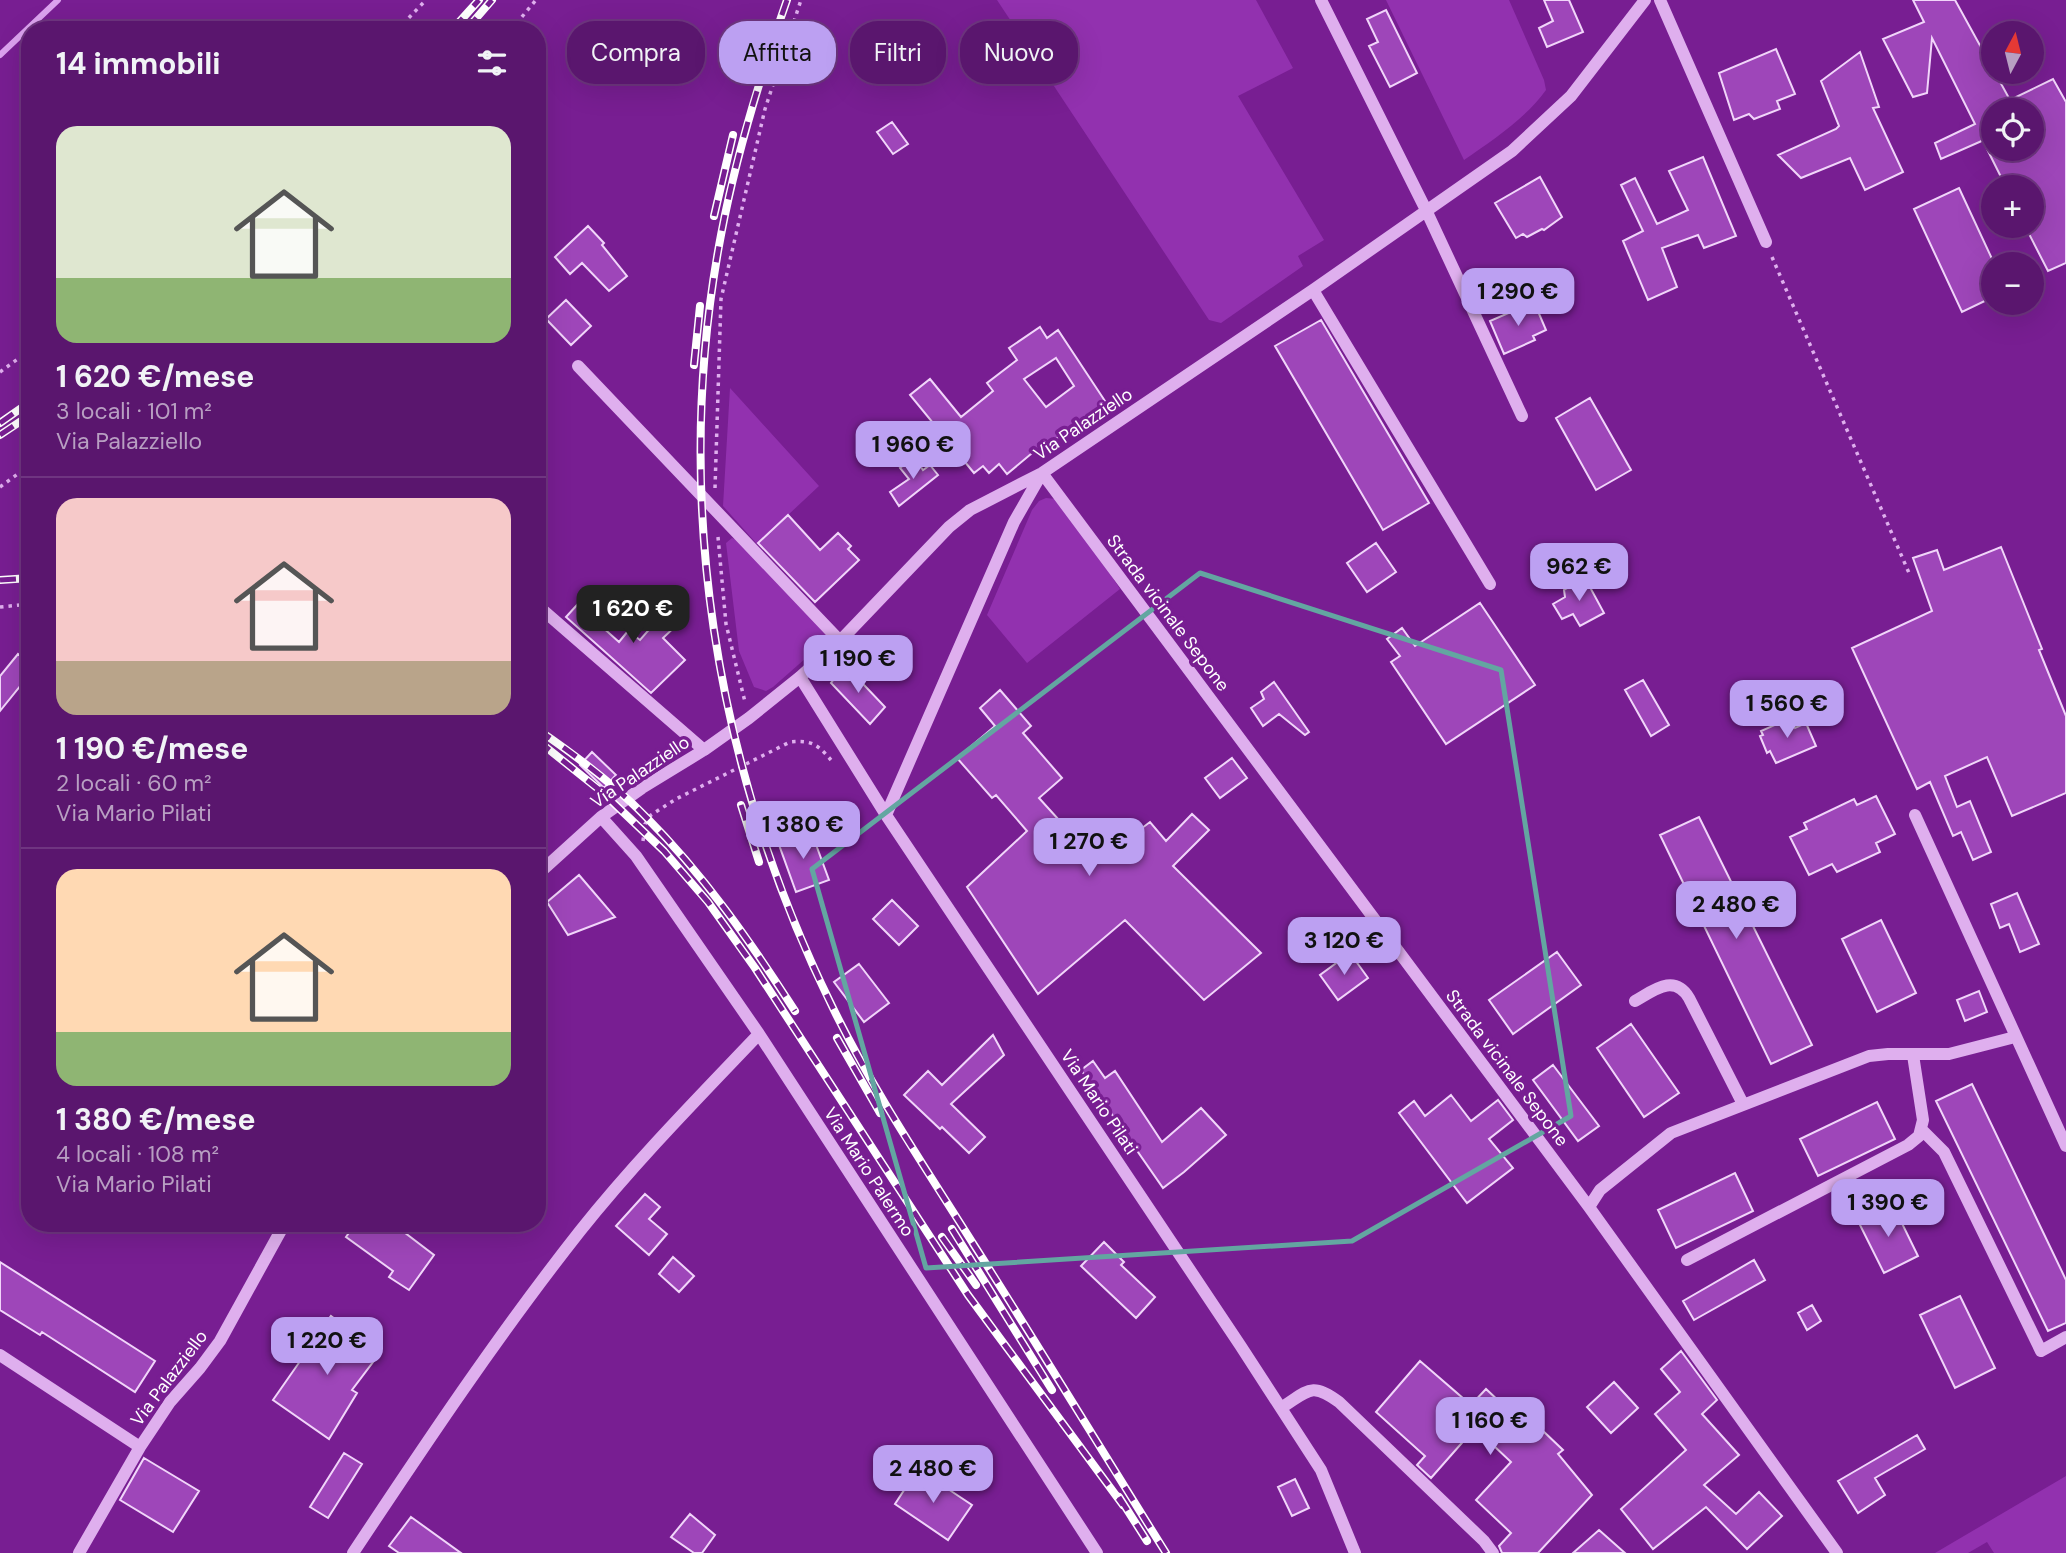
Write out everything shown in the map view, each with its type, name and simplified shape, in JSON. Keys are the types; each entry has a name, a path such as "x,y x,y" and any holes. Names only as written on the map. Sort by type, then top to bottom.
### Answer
{"street":[{"path":"1321,0 1426,209 1522,416"},
{"name":"Via Palazziello","path":"546,863 601,817 704,750 800,677 840,641 949,527 970,510 1041,474 1512,151 1571,96 1645,0"},
{"path":"1660,0 1766,242"},
{"path":"1313,290 1490,584"},
{"path":"578,366 840,641"},
{"path":"886,815 1008,534 1041,474"},
{"name":"Strada vicinale Sepone","path":"1041,474 1589,1208 1837,1553"},
{"path":"546,613 704,750"},
{"name":"Via Mario Pilati","path":"800,677 886,815 1321,1469 1355,1553"},
{"path":"1915,815 2066,1146"},
{"name":"Via Mario Palermo","path":"601,817 636,856 759,1034 1097,1553"},
{"path":"1635,1001 1661,985 1682,989 1742,1104"},
{"path":"353,1553 466,1382 582,1228 694,1101 759,1034"},
{"path":"1589,1208 1600,1190 1671,1133 1742,1104 1869,1056 1949,1054 2015,1037"},
{"path":"1688,1260 1908,1145 1919,1136 1923,1120 1913,1055"},
{"path":"1921,1129 1944,1152 2041,1351 2066,1337"},
{"name":"Via Palazziello","path":"79,1553 140,1447 170,1402 220,1341 280,1232"},
{"path":"0,1355 140,1447"},
{"path":"1281,1408 1313,1389 1322,1390 1339,1402 1484,1541 1493,1553"}],"path":[{"path":"406,21 426,0"},
{"path":"518,21 536,0"},
{"path":"749,718 726,624 715,509 721,299 765,109 801,0"},
{"path":"1766,242 1909,573"},
{"path":"0,372 21,356"},
{"path":"0,487 21,472"},
{"path":"0,607 21,605"},
{"path":"647,848 642,840 645,824 651,815 790,742 808,741 821,749 834,764"}],"highlighted area":[{"path":"1200,573 1501,670 1571,1116 1352,1241 926,1268 812,869"}],"shaded area":[{"path":"997,0 1256,0 1293,68 1238,96 1324,240 1298,256 1303,266 1221,323 1209,320 1053,84 1078,84 1078,21 1011,21"},
{"path":"1386,0 1509,0 1546,90 1518,120 1464,160"},
{"path":"730,388 819,486 757,544 723,506"},
{"path":"1046,498 1056,499 1075,521 1120,589 1027,663 987,615 1032,510 1039,501"},
{"path":"732,538 831,636 766,691 754,687 739,651 726,543"},
{"path":"2066,1476 2066,1553 1994,1553 1987,1542 1968,1553 1935,1553"}],"building":[{"path":"1544,0 1569,0 1583,32 1547,47 1539,28 1553,21"},
{"path":"1913,0 1955,0 1981,47 1981,84 2001,84 2009,98 1981,98 1981,141 1941,159 1935,143 1975,124 1932,38 1927,93 1913,97 1883,39 1924,22"},
{"path":"1386,10 1417,73 1390,87 1369,46 1378,42 1367,19"},
{"path":"1776,49 1795,94 1777,101 1780,109 1754,119 1749,114 1734,120 1719,73"},
{"path":"1860,52 1879,107 1873,108 1903,172 1865,190 1850,158 1801,178 1778,155 1839,126 1821,81"},
{"path":"2053,79 2066,102 2066,263 2048,271 2044,263 2044,252 2038,252 2031,238 2044,238 2044,175 2000,175 1993,161 2044,161 2044,98 2014,98"},
{"path":"892,122 908,144 893,154 877,132"},
{"path":"1703,157 1736,236 1704,248 1698,235 1662,248 1677,287 1648,300 1623,241 1643,231 1621,185 1635,178 1657,224 1688,210 1669,171"},
{"path":"1540,177 1562,217 1544,230 1516,238 1495,203"},
{"path":"1959,188 1989,252 1981,252 1981,303 1962,312 1914,209"},
{"path":"588,226 604,243 602,245 627,276 609,291 582,263 570,274 555,257"},
{"path":"566,300 591,326 571,345 546,319"},
{"path":"1534,302 1546,330 1533,336 1535,340 1504,354 1490,321"},
{"path":"1321,320 1429,503 1383,530 1275,346"},
{"path":"1040,327 1047,338 1058,330 1107,404 1091,412 1039,452 1037,449 1007,474 999,464 989,473 983,466 974,473 910,395 930,379 961,417 993,391 987,383 1017,360 1009,348","holes":["1056,358 1074,386 1046,407 1024,379"]},
{"path":"1590,398 1631,470 1596,490 1556,418"},
{"path":"914,457 923,470 930,465 938,475 899,506 890,492 909,479 900,468"},
{"path":"788,515 820,550 838,533 851,546 848,549 859,560 815,602 758,543"},
{"path":"1376,543 1396,572 1367,592 1347,563"},
{"path":"2001,547 2066,716 2066,793 2012,816 1987,757 1945,776 1957,807 1970,801 1991,852 1973,860 1961,832 1953,836 1930,782 1917,789 1852,648 1932,611 1913,558 1937,550 1944,570"},
{"path":"1585,578 1604,613 1580,626 1573,614 1562,619 1553,604 1565,597 1564,590"},
{"path":"588,593 601,606 591,617 619,642 628,631 640,640 668,608 680,622 663,638 685,660 651,693 566,617"},
{"path":"1480,603 1535,685 1446,744 1391,662 1400,656 1387,639 1402,628 1415,646"},
{"path":"18,654 21,656 21,685 0,711 0,676"},
{"path":"845,665 885,707 870,724 831,683"},
{"path":"1643,680 1669,725 1651,736 1625,690"},
{"path":"1274,682 1309,732 1305,735 1279,714 1263,726 1251,708 1264,699 1261,692"},
{"path":"1000,690 1031,726 1023,733 1062,778 1039,798 1097,862 1150,822 1166,841 1192,814 1209,830 1173,866 1261,953 1204,1000 1125,920 1038,994 967,887 1027,831 996,795 992,798 957,758 995,726 980,708"},
{"path":"1791,718 1795,728 1806,723 1816,746 1776,763 1770,751 1767,753 1760,736 1763,735 1761,731"},
{"path":"592,752 616,775 604,788 580,765"},
{"path":"1232,758 1247,778 1220,798 1205,778"},
{"path":"1876,796 1895,834 1876,843 1880,852 1837,872 1832,864 1809,875 1790,837 1807,829 1804,823 1854,799 1857,805"},
{"path":"1699,817 1812,1045 1771,1064 1660,835"},
{"path":"811,831 829,880 796,892 778,842"},
{"path":"579,875 615,917 568,935 547,902"},
{"path":"2017,893 2039,944 2020,952 2009,924 2000,928 1991,904"},
{"path":"892,900 918,926 899,945 873,919"},
{"path":"1881,920 1916,993 1877,1012 1842,939"},
{"path":"1557,952 1581,985 1513,1034 1489,1000"},
{"path":"1350,953 1368,978 1338,1000 1320,975"},
{"path":"859,964 889,1003 864,1022 834,982"},
{"path":"1979,991 1987,1012 1965,1021 1957,1000"},
{"path":"1631,1024 1679,1093 1644,1117 1597,1048"},
{"path":"993,1035 1004,1055 951,1104 985,1137 969,1153 904,1095 928,1071 942,1085"},
{"path":"1093,1061 1105,1078 1115,1071 1162,1142 1201,1108 1226,1135 1163,1188 1081,1070"},
{"path":"1553,1065 1599,1126 1578,1141 1533,1080"},
{"path":"1972,1084 2066,1280 2066,1323 2048,1331 1936,1101"},
{"path":"1451,1095 1471,1121 1498,1100 1513,1120 1489,1139 1513,1168 1467,1203 1399,1113 1414,1101 1425,1116"},
{"path":"1877,1102 1895,1139 1818,1176 1800,1139"},
{"path":"1735,1173 1753,1211 1676,1248 1658,1210"},
{"path":"645,1194 660,1207 649,1219 667,1234 649,1255 616,1226"},
{"path":"1893,1205 1918,1256 1884,1273 1858,1221"},
{"path":"350,1232 404,1232 434,1255 409,1290 389,1277 393,1271 346,1237"},
{"path":"1104,1242 1124,1262 1121,1265 1155,1297 1136,1318 1081,1266"},
{"path":"673,1257 694,1276 679,1292 659,1274"},
{"path":"1754,1260 1765,1280 1694,1320 1683,1301"},
{"path":"0,1262 155,1361 135,1392 42,1332 40,1335 0,1310"},
{"path":"1960,1296 1995,1368 1955,1388 1920,1315"},
{"path":"1812,1305 1821,1321 1807,1330 1798,1313"},
{"path":"331,1316 377,1350 376,1358 352,1390 357,1393 329,1439 273,1400"},
{"path":"1681,1351 1717,1400 1702,1414 1739,1455 1704,1485 1736,1514 1759,1492 1782,1516 1747,1549 1706,1507 1653,1549 1621,1509 1686,1450 1655,1414 1680,1392 1661,1369"},
{"path":"1420,1361 1471,1405 1486,1389 1536,1436 1542,1430 1563,1450 1558,1454 1592,1495 1538,1553 1502,1553 1499,1546 1511,1533 1476,1500 1511,1462 1475,1428 1431,1478 1417,1465 1425,1456 1376,1412"},
{"path":"1614,1382 1638,1408 1611,1433 1587,1407"},
{"path":"1917,1435 1925,1449 1875,1478 1885,1495 1858,1513 1838,1481"},
{"path":"344,1453 362,1464 328,1518 310,1507"},
{"path":"144,1458 199,1491 173,1532 120,1500"},
{"path":"918,1469 972,1505 948,1540 895,1504"},
{"path":"1295,1479 1309,1508 1292,1516 1278,1487"},
{"path":"690,1514 715,1535 702,1553 694,1553 671,1537"},
{"path":"411,1517 461,1553 399,1553 389,1546"},
{"path":"1599,1530 1625,1553 1573,1553"}],"waterway":[{"path":"36,21 58,0"},
{"path":"0,55 21,35"}],"railway":[{"path":"460,21 479,0"},
{"path":"474,21 492,0"},
{"path":"787,0 758,87 734,175 721,235 707,334 701,433 703,531 714,629 732,727 758,822 792,915 848,1037 900,1127 1166,1553"},
{"path":"714,216 733,135"},
{"path":"694,365 700,306"},
{"path":"0,423 21,408"},
{"path":"0,435 21,421"},
{"path":"0,580 21,579"},
{"path":"546,735 607,781 667,838 725,909 795,1011"},
{"path":"546,747 602,792 664,851 708,902 755,968 968,1295 1123,1505"},
{"path":"741,805 759,862"},
{"path":"837,1038 880,1113"},
{"path":"952,1229 1052,1390"},
{"path":"942,1237 976,1285"},
{"path":"1119,1497 1147,1541"}]}
